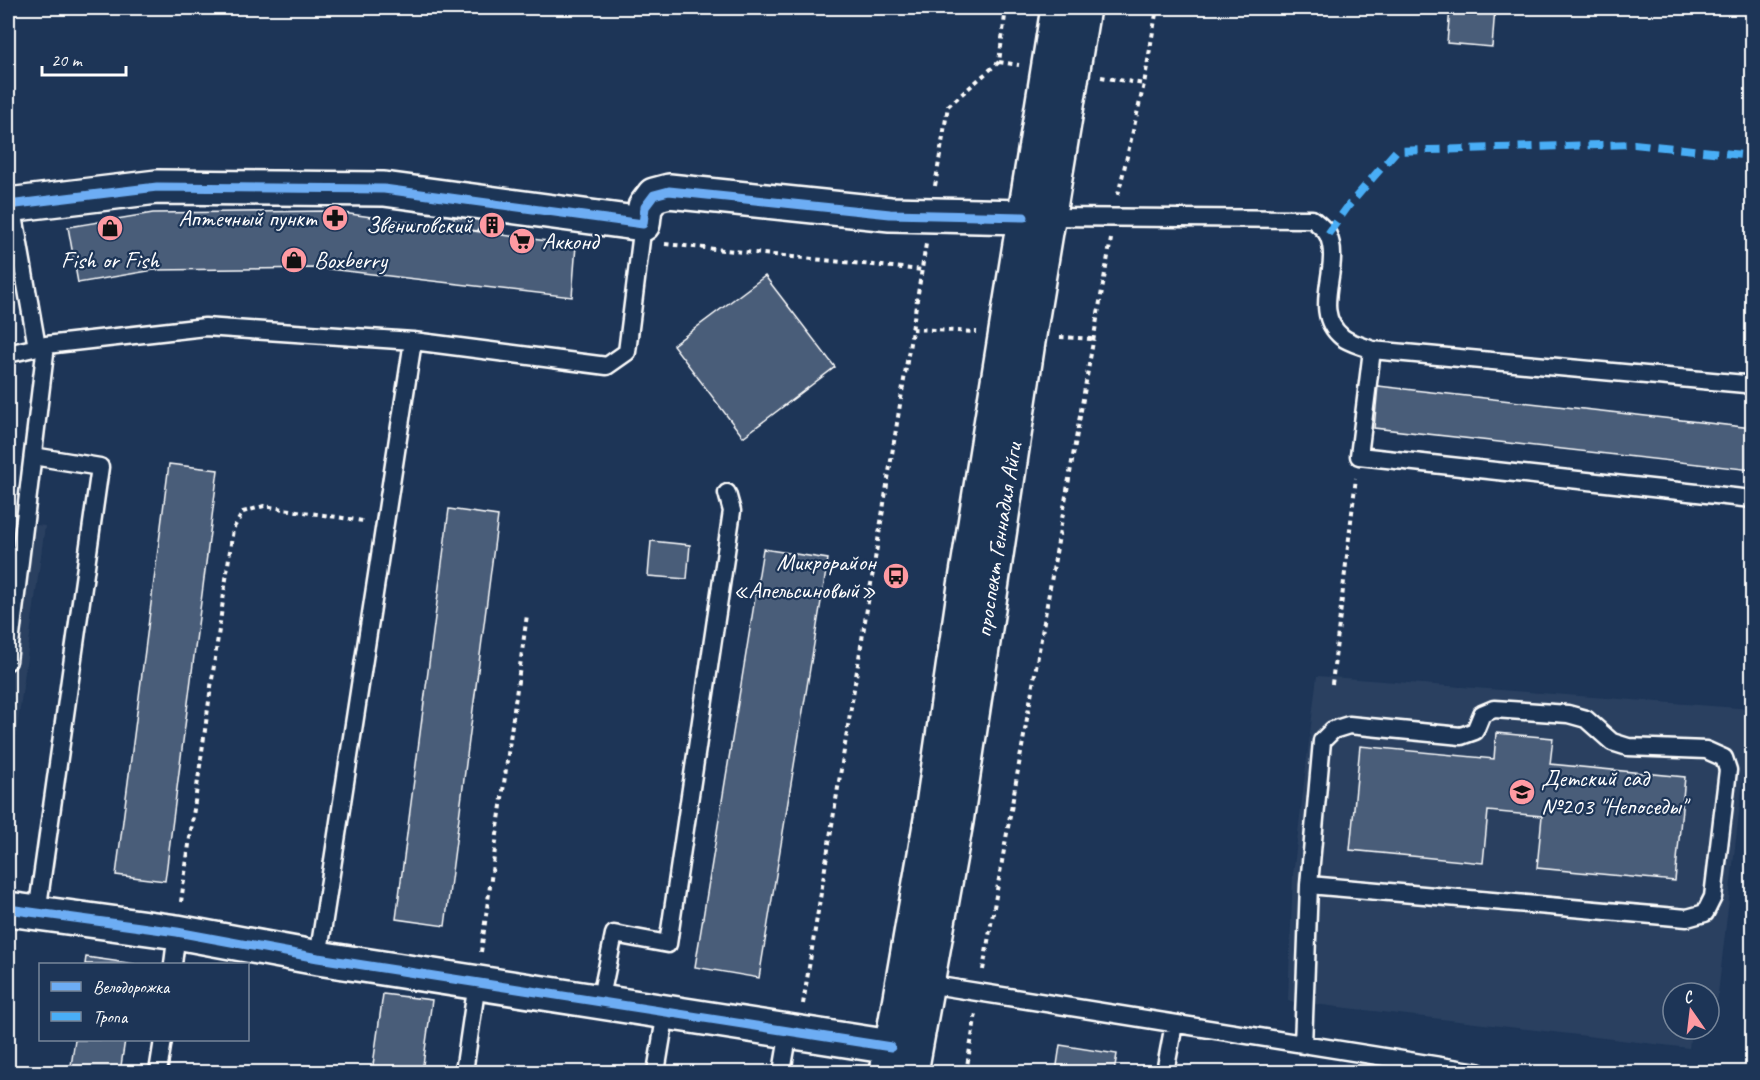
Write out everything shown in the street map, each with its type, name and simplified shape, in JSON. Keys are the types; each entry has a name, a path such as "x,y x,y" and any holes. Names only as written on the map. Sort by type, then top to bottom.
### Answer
{"main road":[{"name":"проспект Геннадия Айги","path":"911,1072 956,822 1036,217 1058,8"},
{"name":"проспект Геннадия Айги","path":"889,1060 931,819 965,586 1036,217 1083,8"},
{"path":"10,204 157,187 384,189 642,232 645,207 654,195 669,191 890,214 1036,217"},
{"path":"22,911 177,932 318,958 666,1012 795,1022 889,1060"}],"lane":[{"path":"8,661 13,569 33,456 42,346 10,204"},
{"path":"1036,217 1312,219 1328,234 1332,256 1326,306 1331,324 1343,338 1372,350 1745,384 1752,387"},
{"path":"8,354 42,346 205,327 413,340 607,366 627,352 642,232"},
{"path":"318,958 413,340"},
{"path":"1372,350 1359,456 1752,499"},
{"path":"22,911 100,467 33,456"},
{"path":"600,1002 614,934 668,944 732,511 727,492"},
{"path":"1304,1045 1309,885 1322,741 1333,730 1349,725 1461,736 1475,731 1482,714 1494,709 1568,714 1586,719 1612,742 1628,747 1706,750 1724,758 1728,770 1713,897 1705,913 1687,918 1309,885"},
{"path":"173,963 177,932"},
{"path":"464,1072 477,983"},
{"path":"927,984 1304,1045 1393,1066 1478,1072"},
{"path":"656,1072 666,1012"},
{"path":"782,1072 795,1022"},
{"path":"1165,1072 1174,1024"},
{"path":"158,1072 162,1041"}],"path":[{"path":"934,193 948,106 999,62 1006,8"},
{"path":"1118,195 1144,84 1157,8"},
{"path":"1100,77 1144,84"},
{"path":"642,232 922,270"},
{"path":"981,981 1112,235"},
{"path":"795,1022 927,237"},
{"path":"912,329 987,332"},
{"path":"1059,337 1093,339"},
{"path":"1332,684 1359,456"},
{"path":"177,932 233,529 243,512 264,506 385,524"},
{"path":"477,983 527,615"},
{"path":"966,1072 976,1008"}],"shaded area":[{"path":"8,522 45,526 8,795"},
{"name":"Детский сад №203 \"Непоседы\"","path":"1317,676 1751,709 1719,981 1661,981 1661,1041 1690,1041 1689,1048 1288,1001 1293,875"}],"building":[{"path":"1450,8 1495,8 1492,47 1447,43"},
{"path":"328,211 576,245 572,297 320,268 154,270 78,283 68,227 153,213"},
{"path":"455,214 480,217 478,231 452,228"},
{"name":"Звениговский","path":"480,217 504,219 503,235 478,231"},
{"path":"765,276 835,367 743,437 673,345"},
{"path":"1378,386 1752,428 1752,470 1374,428"},
{"path":"169,464 218,470 165,881 116,875"},
{"path":"449,509 498,516 445,926 396,919"},
{"path":"651,541 690,545 687,579 648,576"},
{"path":"763,549 828,559 759,978 695,967"},
{"path":"1496,733 1553,738 1550,764 1685,777 1675,881 1537,868 1542,816 1488,811 1483,863 1350,850 1360,746 1494,759"},
{"path":"86,957 128,963 85,963"},
{"path":"383,994 432,1000 422,1072 372,1072"},
{"path":"75,1041 125,1041 120,1072 70,1072"},
{"path":"1060,1045 1117,1054 1114,1072 1056,1072"}],"marked path":[{"path":"1328,234 1349,205 1396,151 1634,144 1752,156"}],"cycle path":[{"path":"8,205 157,187 384,189 643,224 645,207 654,195 669,191 890,214 1024,217"},
{"path":"8,909 177,932 318,958 891,1047"}],"place":[{"name":"Аптечный пункт","path":"335,218"},
{"name":"Звениговский","path":"492,225"},
{"name":"Fish or Fish","path":"110,228"},
{"name":"Акконд","path":"522,241"},
{"name":"Boxberry","path":"294,260"},
{"name":"Микрорайон «Апельсиновый»","path":"896,576"},
{"name":"Детский сад №203 \"Непоседы\"","path":"1522,792"}]}
